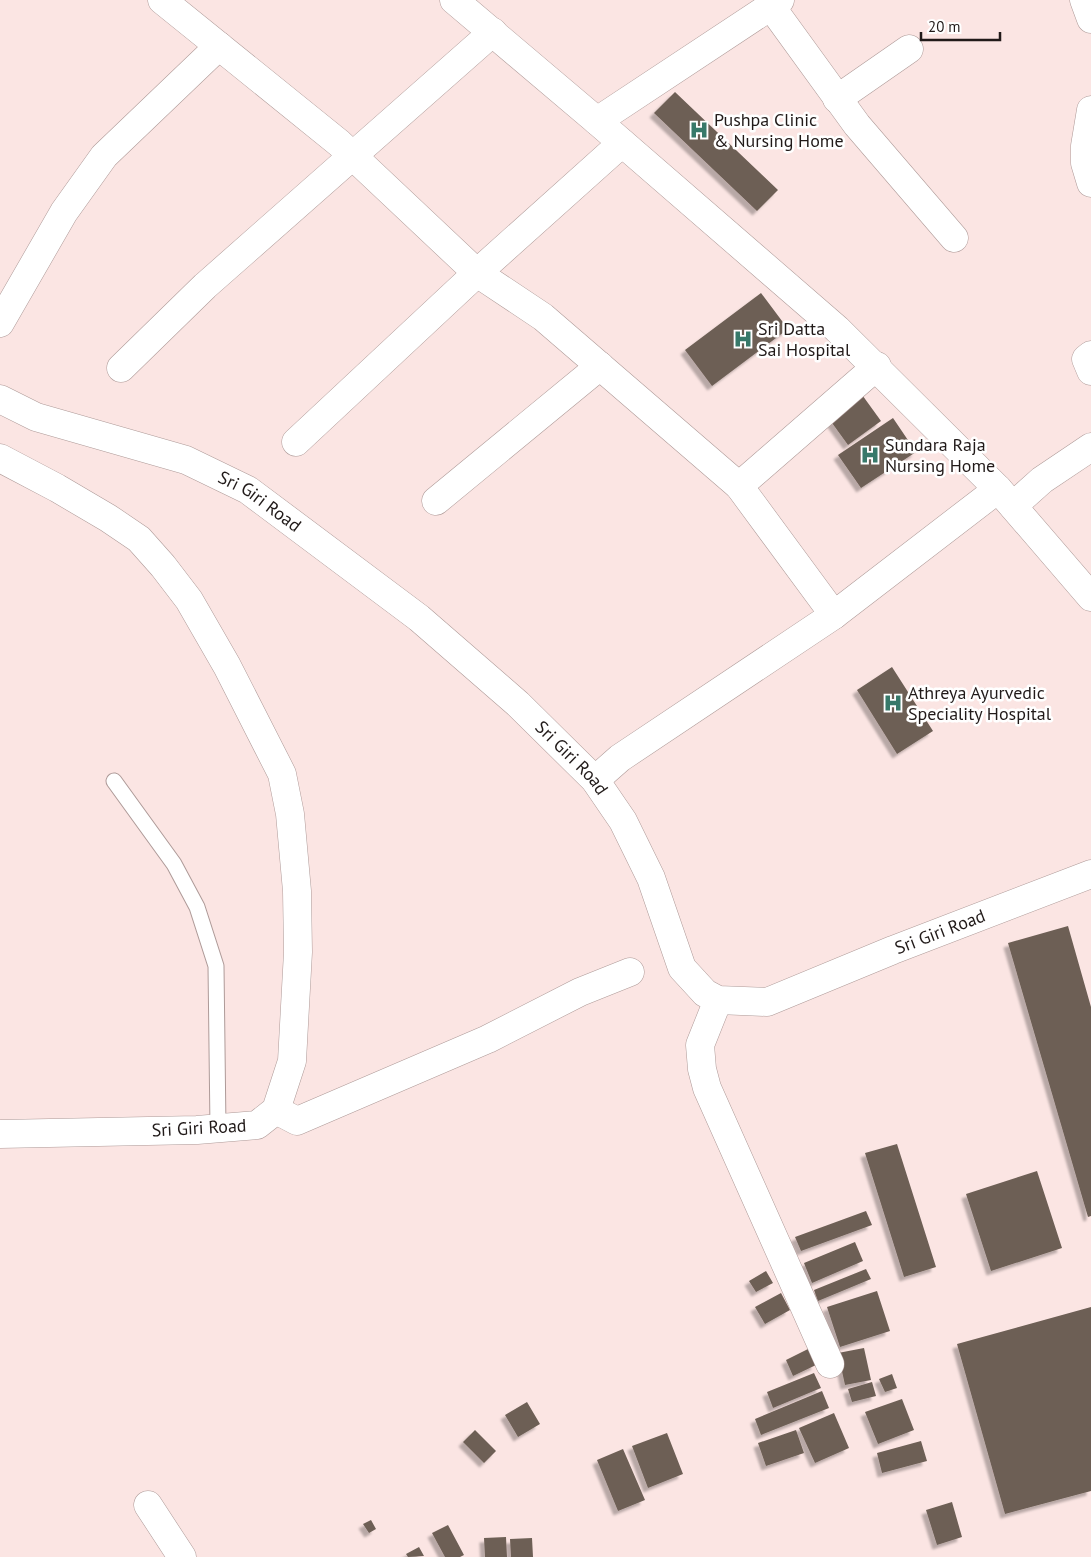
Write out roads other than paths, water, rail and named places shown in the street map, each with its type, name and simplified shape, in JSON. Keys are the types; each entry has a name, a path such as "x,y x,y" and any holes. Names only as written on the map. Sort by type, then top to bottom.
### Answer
{"street":[{"path":"162,0 339,143 477,273 543,317 739,486 834,615"},
{"path":"454,0 598,121 830,322 877,366 1005,497 1091,597"},
{"path":"1084,0 1091,19"},
{"path":"598,121 775,3 837,99 857,126 954,238"},
{"path":"121,368 205,286 493,32"},
{"path":"0,323 64,212 104,156 219,46"},
{"path":"837,99 909,49"},
{"path":"1091,110 1085,146 1085,163 1091,183"},
{"path":"296,442 477,273 622,143"},
{"path":"1091,355 1086,359 1091,371"},
{"path":"436,500 600,366"},
{"path":"739,486 877,366"},
{"name":"Sri Giri Road","path":"0,399 36,417 186,460 248,490 419,618 518,704 595,780 623,821 651,878 682,968 705,993 718,1000 767,1002 893,950 1091,874"},
{"path":"595,780 620,758 834,615 1005,497 1042,480 1091,447"},
{"path":"0,458 57,488 139,539 189,600 227,666 282,774 290,814 297,891 298,952 292,1061 276,1110 297,1121 488,1039 580,992 630,972"},
{"path":"718,1000 700,1045 702,1069 707,1088 830,1364"},
{"name":"Sri Giri Road","path":"0,1134 197,1130 257,1124 276,1110"},
{"path":"148,1505 182,1557"}],"lane":[{"path":"114,781 174,864 197,907 216,966 218,1128"}],"place":[{"name":"Pushpa Clinic & Nursing Home","path":"699,130"},
{"name":"Sri Datta Sai Hospital","path":"743,339"},
{"name":"Sundara Raja Nursing Home","path":"870,455"},
{"name":"Athreya Ayurvedic Speciality Hospital","path":"893,703"}]}
